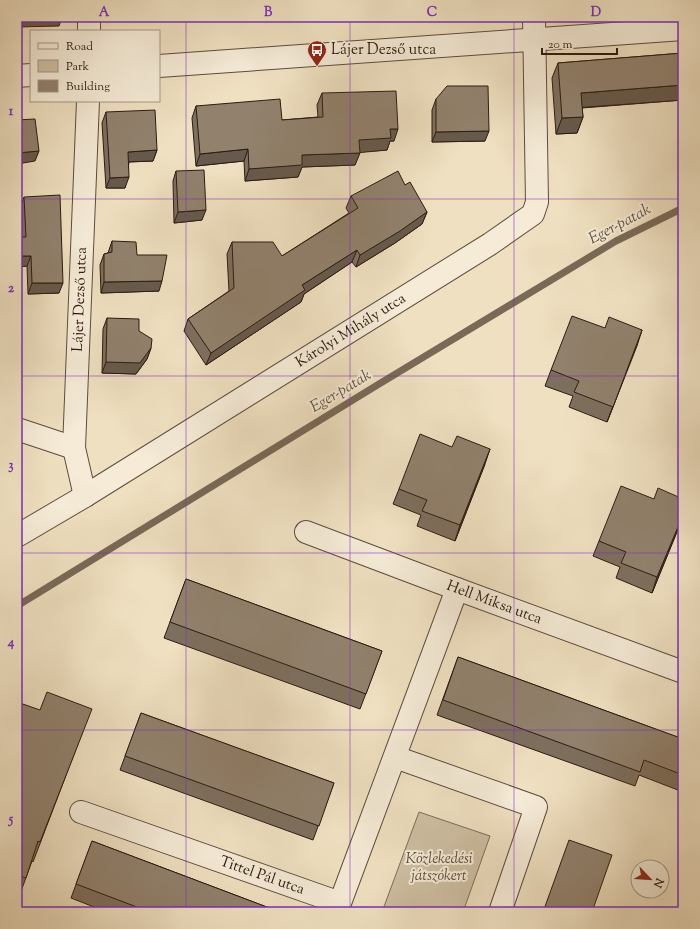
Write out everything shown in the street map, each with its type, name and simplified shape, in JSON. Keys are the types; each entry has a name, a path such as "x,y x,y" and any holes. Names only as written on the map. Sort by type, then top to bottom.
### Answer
{"street":[{"path":"89,17 89,30"},
{"name":"Károlyi Mihály utca","path":"17,536 85,496 490,244 533,214 537,202 534,17"},
{"path":"160,66 683,29"},
{"path":"17,76 30,75"},
{"name":"Lájer Dezső utca","path":"85,496 74,448 88,102"},
{"path":"17,429 74,448"},
{"name":"Hell Miksa utca","path":"306,532 683,672"},
{"name":"Tittel Pál utca","path":"81,812 340,903 457,589"},
{"path":"395,757 536,807 500,912"}],"green space":[{"name":"Közlekedési játszókert","path":"419,812 490,836 463,912 382,912"}],"building":[{"path":"683,53 683,85 581,93 583,117 562,118 558,63"},
{"path":"447,86 488,86 489,131 436,132 436,99"},
{"path":"396,91 398,129 390,129 391,138 359,140 360,153 302,155 302,165 249,169 248,149 200,154 196,106 280,99 282,120 323,117 322,93"},
{"path":"155,110 157,150 128,152 129,177 110,178 106,112"},
{"path":"35,119 39,151 17,153 17,120"},
{"path":"204,170 206,210 178,212 176,171"},
{"path":"398,171 405,185 410,182 427,212 400,231 360,255 357,250 302,285 305,290 211,353 188,319 234,288 232,242 273,242 282,256 358,208 351,196"},
{"path":"60,195 63,283 32,283 31,256 17,256 17,237 26,237 24,197"},
{"path":"112,241 136,242 137,255 167,255 162,281 104,282 104,254 112,252"},
{"path":"572,316 605,328 609,317 642,330 613,407 574,392 579,381 551,370"},
{"path":"107,318 139,319 139,331 152,339 151,348 140,363 106,362"},
{"path":"420,434 452,447 457,436 490,449 460,525 422,511 427,500 399,489"},
{"path":"621,486 654,499 658,488 683,499 683,515 657,577 621,563 626,552 599,541"},
{"path":"186,579 382,651 366,694 170,622"},
{"path":"458,657 683,739 683,775 644,760 640,772 443,700"},
{"path":"47,692 92,709 40,842 38,841 26,878 17,875 17,702 40,710"},
{"path":"141,713 334,783 319,826 125,756"},
{"path":"569,840 612,855 592,912 543,912"},
{"path":"92,841 280,912 150,912 76,884"}],"waterway":[{"name":"Eger-patak","path":"17,606 379,384 616,241 683,208"}],"place":[{"name":"Lájer Dezső utca","path":"317,67"}]}
